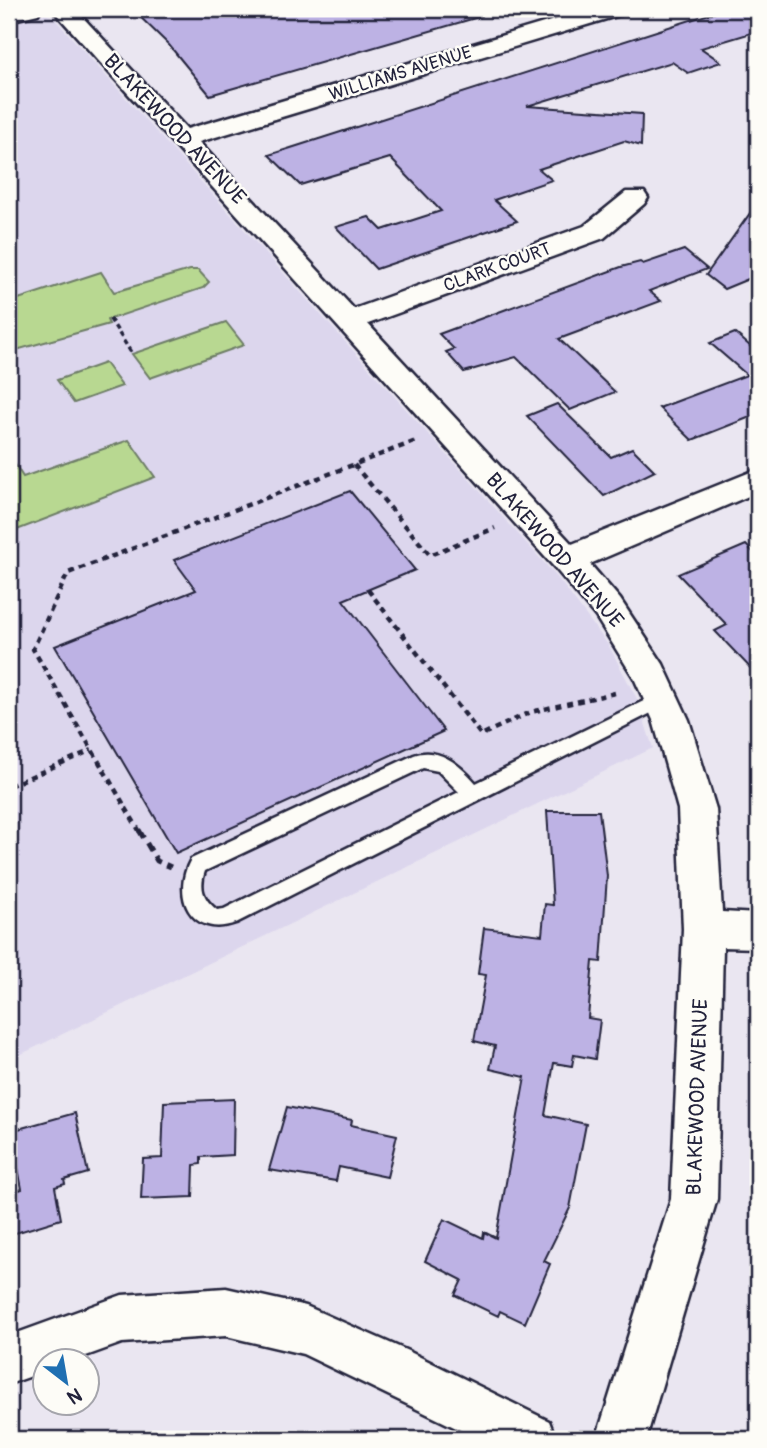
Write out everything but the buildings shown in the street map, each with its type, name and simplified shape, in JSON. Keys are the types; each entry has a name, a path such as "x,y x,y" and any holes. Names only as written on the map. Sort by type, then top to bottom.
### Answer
{"street":[{"path":"9,14 30,9"},
{"name":"BLAKEWOOD AVENUE","path":"63,9 184,138 567,560 626,632 671,720 697,809 703,929 694,1199 621,1439"},
{"name":"WILLIAMS AVENUE","path":"184,138 615,9"},
{"name":"CLARK COURT","path":"350,321 594,232 635,198"},
{"path":"567,560 758,480"},
{"path":"703,929 758,932"},
{"path":"9,1360 122,1319 226,1312 306,1330 391,1368 531,1439"}],"lane":[{"path":"473,794 452,768 437,761 421,760 198,865 191,876 189,890 204,915 214,920 229,916 473,794 662,699"}],"path":[{"path":"110,319 132,354"},
{"path":"191,876 157,861 33,649 68,573 416,441"},
{"path":"354,465 430,555 495,528"},
{"path":"368,590 481,735 531,712 615,693"},
{"path":"9,786 92,750"}],"shaded area":[{"path":"44,14 53,17 557,577 609,646 637,699 653,748 9,1060 9,22"}],"green space":[{"path":"198,270 209,282 203,288 107,320 109,324 9,352 9,302 101,272 114,292"},
{"path":"226,322 244,345 150,378 132,354"},
{"path":"105,363 122,386 74,403 57,380"},
{"path":"129,440 155,477 9,533 9,455 23,477"}]}
